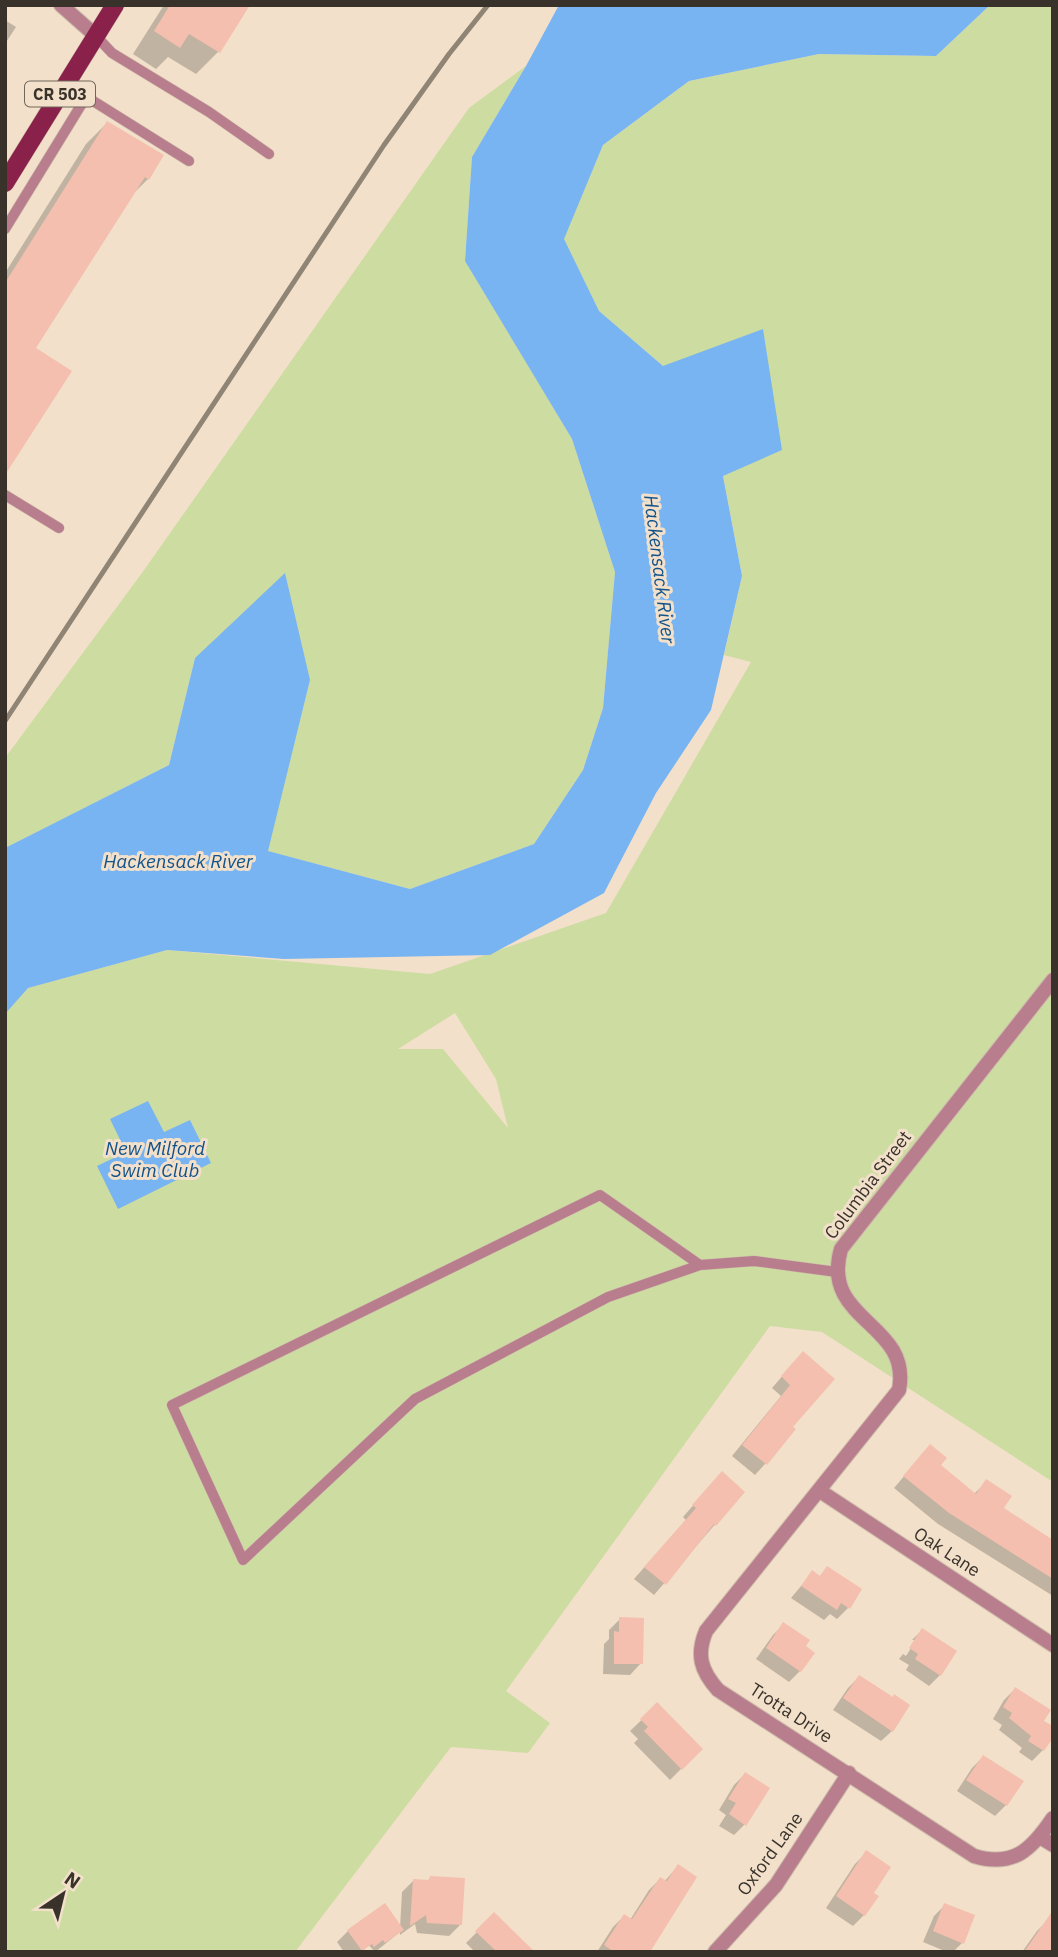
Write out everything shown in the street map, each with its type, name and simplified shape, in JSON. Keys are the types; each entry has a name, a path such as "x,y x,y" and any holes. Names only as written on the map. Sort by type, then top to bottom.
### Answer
{"main road":[{"name":"CR 503","path":"5,183 115,5"}],"street":[{"path":"61,5 96,36"},
{"name":"Columbia Street","path":"837,1272 841,1248 1053,980"},
{"path":"820,1491 893,1400 901,1380 896,1355 844,1296 837,1272"},
{"name":"Oak Lane","path":"820,1491 1053,1645"},
{"name":"Trotta Drive","path":"820,1491 706,1631 700,1645 701,1663 707,1678 718,1690 974,1856 990,1861 1007,1860 1046,1841"},
{"name":"Oxford Lane","path":"715,1952 776,1885 849,1773"},
{"path":"1046,1841 1053,1818"}],"lane":[{"path":"96,36 112,53 209,112 269,154"},
{"path":"66,84 189,161"},
{"path":"5,229 86,97"},
{"path":"5,495 59,528"},
{"path":"700,1265 600,1195 172,1405 243,1560 415,1399 608,1297 700,1265 754,1261 837,1272"}],"green space":[{"path":"990,5 1053,5 1053,1482 822,1332 770,1326 506,1691 550,1723 528,1753 451,1747 295,1952 5,1952 5,1014 27,988 167,950 430,974 606,913 751,662 724,655 742,576 723,475 663,366 599,311 563,240 603,145 689,81 819,54 936,56","holes":["455,1013 496,1079 508,1128 443,1049 398,1049"]},
{"path":"526,66 472,157 465,260 572,439 615,572 603,708 583,770 534,844 410,889 267,851 310,680 195,658 169,765 5,848 5,758 142,573 469,108"}],"water":[{"name":"Hackensack River","path":"559,5 990,5 936,56 819,54 689,81 603,145 564,239 599,311 663,366 763,329 782,450 723,476 742,576 711,710 656,793 604,893 490,955 284,959 167,950 28,988 5,1014 5,848 169,765 195,658 285,573 310,680 268,851 410,889 534,844 583,770 603,708 615,572 572,439 465,261 472,157"},
{"name":"New Milford Swim Club","path":"148,1101 164,1132 190,1120 211,1163 118,1209 97,1166 126,1152 110,1119"}],"building":[{"path":"170,5 250,5 220,53 189,34 180,48 154,31"},
{"path":"107,121 164,155 149,180 145,177 36,348 72,371 5,475 5,283"},
{"path":"803,1351 835,1379 793,1427 796,1429 767,1465 742,1445 790,1385 781,1376"},
{"path":"930,1444 947,1458 941,1465 976,1494 986,1479 1012,1496 1004,1508 1053,1540 1053,1579 949,1513 903,1476"},
{"path":"722,1471 745,1492 716,1526 714,1524 666,1585 644,1567 696,1508 692,1505"},
{"path":"827,1566 862,1589 850,1609 841,1603 837,1610 801,1586 812,1570 820,1576"},
{"path":"619,1617 644,1618 643,1664 614,1664 614,1631 619,1632"},
{"path":"783,1622 810,1640 806,1646 815,1653 801,1672 766,1648"},
{"path":"922,1628 957,1651 941,1676 915,1659 918,1654 909,1648"},
{"path":"859,1675 910,1705 893,1732 843,1698"},
{"path":"1015,1687 1051,1710 1044,1721 1053,1726 1053,1738 1044,1751 1028,1741 1031,1736 1009,1718 1012,1713 1003,1707"},
{"path":"657,1702 703,1749 682,1770 644,1731 648,1727 640,1719"},
{"path":"983,1755 1024,1781 1007,1806 966,1780"},
{"path":"745,1772 770,1788 746,1826 729,1814 736,1803 728,1799"},
{"path":"866,1850 891,1867 874,1893 879,1896 865,1916 836,1896"},
{"path":"678,1864 697,1877 650,1952 614,1952 604,1945 624,1914 632,1919 660,1877 667,1881"},
{"path":"430,1876 465,1878 462,1925 427,1923 426,1915 410,1926 413,1879 429,1880"},
{"path":"385,1903 404,1930 385,1943 383,1940 362,1951 347,1930"},
{"path":"944,1903 975,1915 964,1944 933,1931"},
{"path":"1053,1910 1053,1952 1024,1952"},
{"path":"494,1912 535,1952 497,1952 475,1931"}],"railway":[{"path":"5,721 384,145 488,5"}]}
